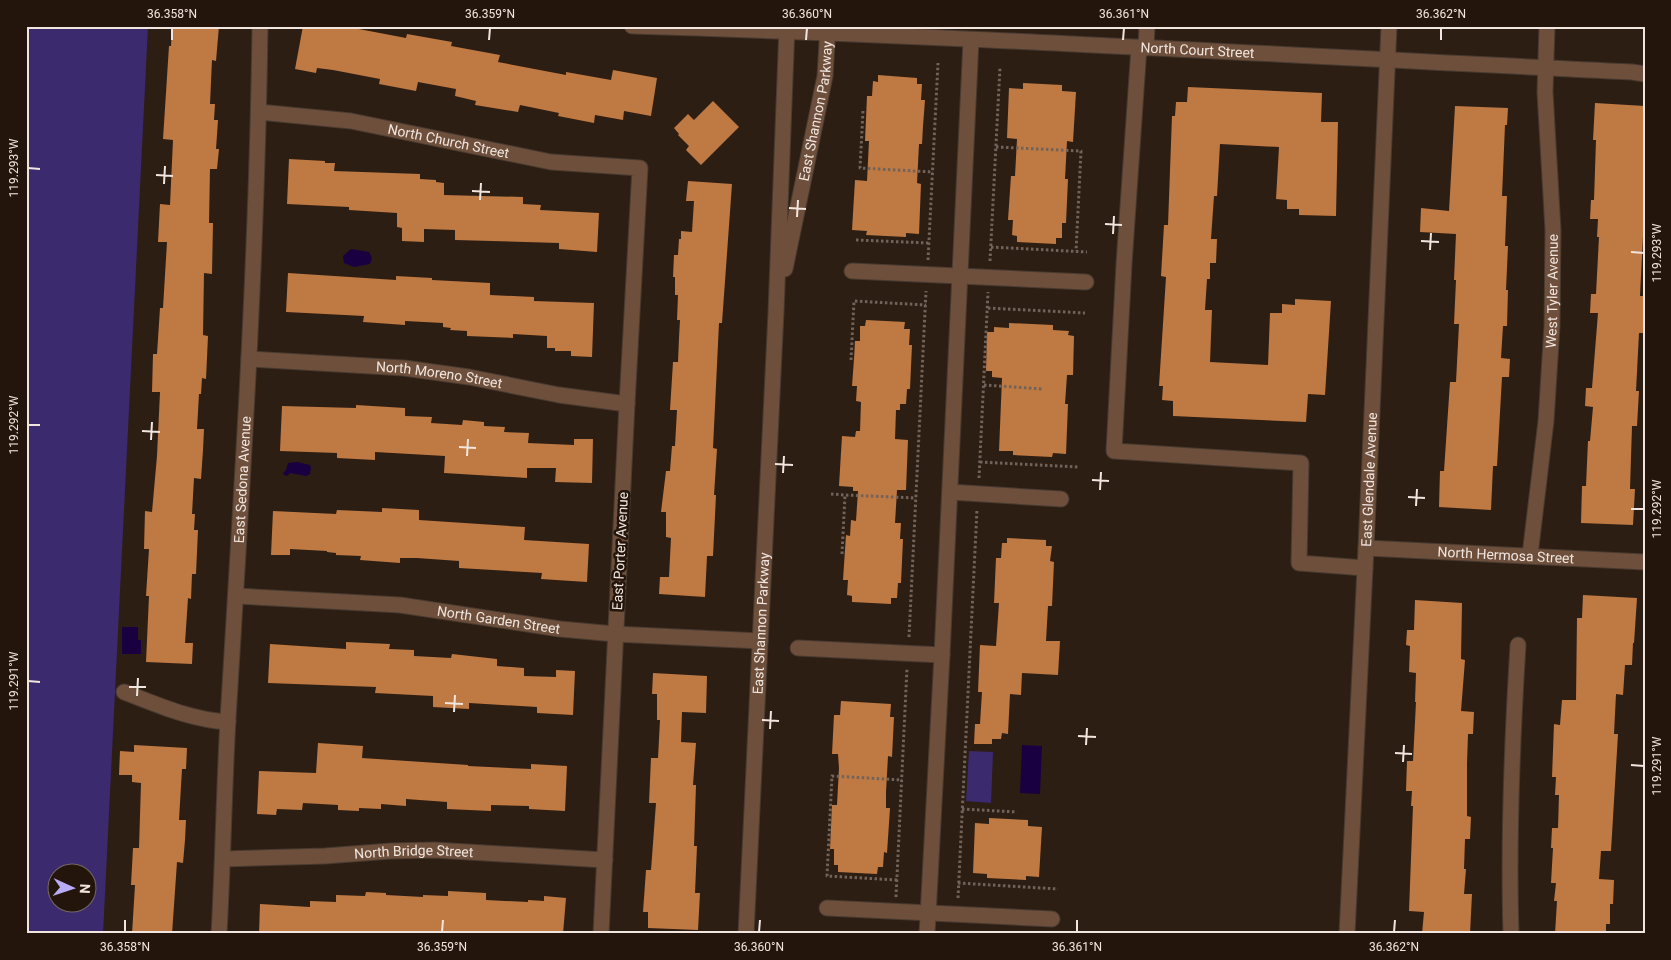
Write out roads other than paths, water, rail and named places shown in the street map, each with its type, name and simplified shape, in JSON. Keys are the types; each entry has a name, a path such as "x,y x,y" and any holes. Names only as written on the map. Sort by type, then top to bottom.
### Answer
{"street":[{"name":"East Sedona Avenue","path":"220,934 228,722 249,359 259,112 260,26"},
{"name":"North Court Street","path":"632,26 827,30 971,40 1645,74"},
{"path":"1147,26 1143,48 1124,264 1114,451 1302,463 1299,563 1366,568"},
{"name":"East Glendale Avenue","path":"1347,934 1366,568 1389,26"},
{"name":"West Tyler Avenue","path":"1530,555 1546,421 1552,326 1553,230 1545,68 1547,26"},
{"name":"East Shannon Parkway","path":"746,934 776,312 787,29"},
{"name":"East Shannon Parkway","path":"776,312 825,76 827,30"},
{"path":"927,934 971,40"},
{"name":"North Church Street","path":"259,112 351,121 551,162 640,168"},
{"name":"East Porter Avenue","path":"601,934 640,168"},
{"path":"852,271 1086,282"},
{"name":"North Moreno Street","path":"249,359 404,368 469,377 559,396 627,404"},
{"path":"950,492 1061,498"},
{"name":"North Hermosa Street","path":"1366,548 1645,562"},
{"name":"North Garden Street","path":"236,596 400,605 515,623 615,634 760,641"},
{"path":"1511,934 1510,788 1518,645"},
{"path":"798,648 942,655"},
{"path":"124,692 188,717 228,722"},
{"name":"North Bridge Street","path":"223,859 434,850 605,860"},
{"path":"827,908 1052,919"}]}
